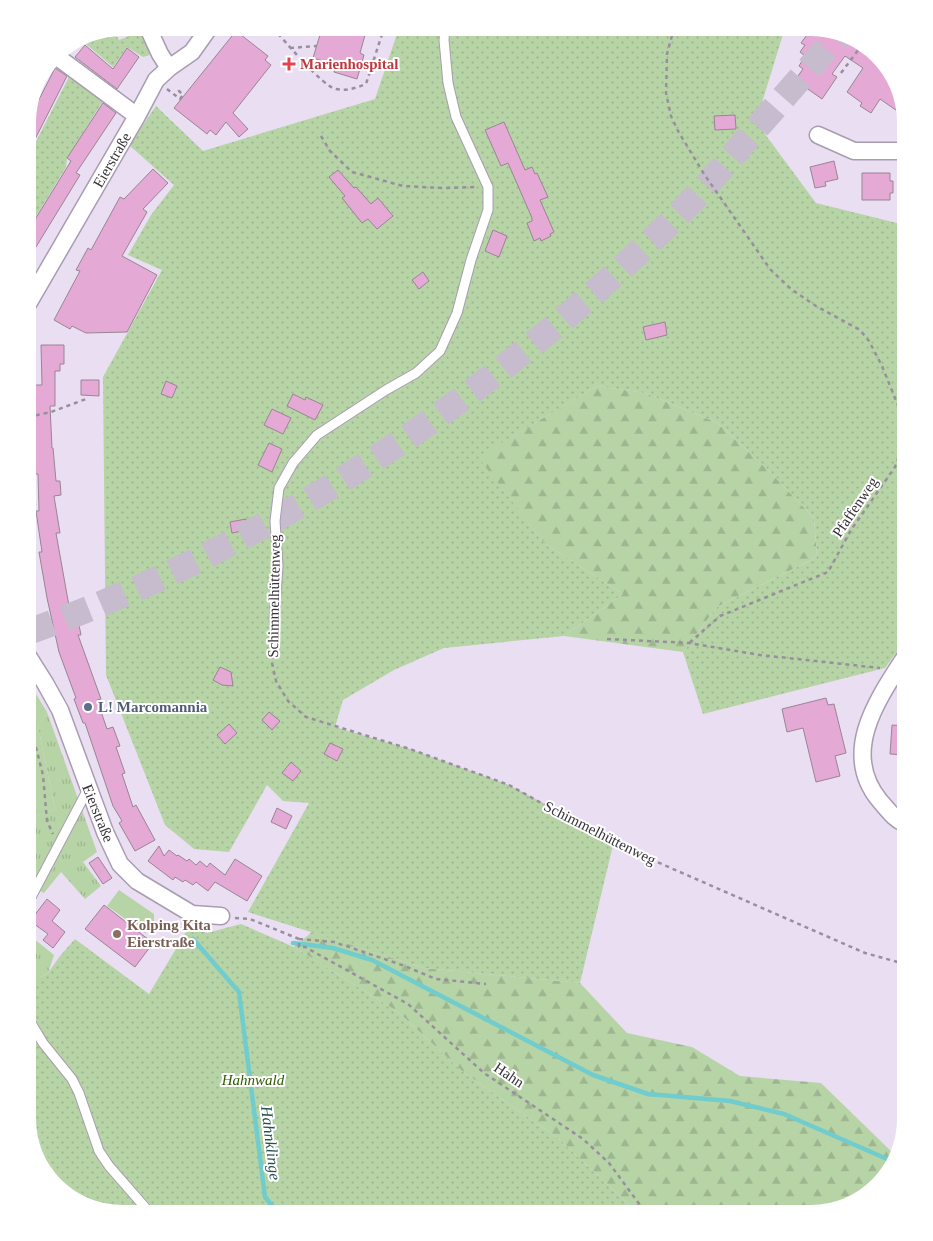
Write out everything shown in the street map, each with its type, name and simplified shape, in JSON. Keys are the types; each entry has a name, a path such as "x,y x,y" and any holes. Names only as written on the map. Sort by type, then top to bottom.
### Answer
{"street":[{"path":"152,36 169,68"},
{"name":"Eierstraße","path":"36,290 156,80 192,52 203,36"},
{"path":"63,61 137,116"},
{"path":"818,135 854,151 897,152"},
{"name":"Eierstraße","path":"36,669 60,710 105,832 120,864 137,881 192,914 221,916"},
{"path":"896,672 871,714 862,743 863,766 872,791 897,820"}],"lane":[{"name":"Schimmelhüttenweg","path":"274,620 278,566 275,521 279,488 293,463 317,436 386,390 416,373 440,351 457,313 471,260 488,210 488,187 456,117 448,83 444,36"},
{"path":"36,888 88,788"},
{"path":"36,1031 72,1079 79,1093 98,1150 142,1205"}],"path":[{"path":"280,36 321,79 334,89 350,90 366,84 381,36"},
{"name":"Pfaffenweg","path":"670,36 667,54 666,93 671,116 704,174 770,269 791,289 816,306 860,330 869,341 897,403"},
{"path":"290,48 317,46"},
{"path":"842,73 858,51"},
{"path":"175,95 180,99 183,95 179,91 176,95 181,99"},
{"path":"321,136 330,151 352,172 403,186 442,188 488,187"},
{"path":"36,415 51,412 86,399"},
{"name":"Pfaffenweg","path":"689,643 720,616 828,572 851,530 897,462"},
{"name":"Schimmelhüttenweg","path":"274,620 272,663 276,681 288,701 306,717 410,748 509,785 648,858 865,953 897,962"},
{"path":"607,639 689,643 752,654 889,669 896,672"},
{"path":"36,747 43,775 47,821 59,844"},
{"path":"221,916 250,920 299,940 334,942 402,965 436,979 486,984"},
{"name":"Hahn","path":"299,940 299,947 305,947 408,1004 484,1073 583,1139 609,1163 640,1205"}],"green space":[{"path":"117,36 119,40 129,36 143,36 150,55 143,57 127,47 113,67 87,45 111,37"},
{"path":"396,36 783,36 756,122 816,203 897,223 897,651 885,668 703,714 683,652 717,607 817,557 814,518 770,472 718,423 645,393 597,386 478,457 544,543 623,594 564,636 444,648 394,670 343,700 335,727 410,749 509,785 614,841 580,983 424,968 248,912 309,803 283,801 267,785 229,852 194,849 165,825 106,675 103,377 162,270 128,255 151,215 174,185 129,145 156,106 203,151 375,99"},
{"path":"71,73 103,101 67,158 66,167 36,217 36,141"},
{"path":"597,386 645,393 718,423 770,472 814,518 817,557 717,607 683,652 564,636 623,594 544,543 477,457"},
{"path":"36,694 47,712 38,726 55,809 36,817"},
{"path":"47,712 97,852 83,862 101,886 85,899 61,872 44,893 36,889 36,817 55,809 38,726"},
{"path":"119,890 154,914 154,925 145,933 107,906"},
{"name":"Hahnwald","path":"241,924 294,947 398,1012 462,1071 559,1139 629,1205 122,1205 95,1200 74,1190 53,1170 40,1141 37,1130 36,979 48,973 75,939 149,994 189,927 207,933"},
{"path":"312,932 424,968 580,983 627,1033 692,1047 740,1076 821,1083 890,1151 882,1167 859,1190 849,1196 827,1203 811,1205 629,1205 559,1139 462,1071 398,1012 294,947"},
{"path":"36,940 54,955 48,973 36,979"},
{"path":"40,1141 53,1170 45,1157"}],"building":[{"name":"Marienhospital","path":"232,36 242,36 268,56 265,60 271,65 233,113 248,129 239,137 226,122 216,135 210,130 207,134 174,108"},
{"path":"320,36 365,36 360,53 364,55 357,79 334,72 336,65 313,58"},
{"path":"806,36 816,36 838,41 854,48 867,58 882,74 890,89 896,110 880,99 871,113 860,106 862,103 847,92 863,68 845,56 832,74 837,77 822,99 795,80 803,69 799,66 805,56 800,52 805,45 801,43"},
{"path":"85,45 113,69 127,48 139,57 117,89 75,57"},
{"path":"56,68 67,76 36,137 36,117 40,98"},
{"path":"103,103 116,113 76,173 80,175 36,247 36,218 71,161 67,158"},
{"path":"735,115 736,129 715,130 714,116"},
{"path":"504,122 525,170 532,167 535,174 537,173 548,197 540,200 554,232 550,234 551,236 541,241 540,238 534,241 527,223 532,221 532,218 508,163 501,166 485,130"},
{"path":"834,161 838,179 825,182 826,186 815,188 810,167"},
{"path":"153,169 168,183 143,209 147,212 122,256 157,275 127,332 86,333 72,326 70,329 54,320 80,271 76,270 88,248 91,250 120,197 124,199"},
{"path":"338,170 371,204 378,198 393,216 377,229 368,219 362,223 342,198 345,196 329,177"},
{"path":"862,173 890,173 890,181 893,181 893,193 890,193 890,200 862,200"},
{"path":"493,230 507,236 499,257 485,251"},
{"path":"423,272 429,281 419,289 412,280"},
{"path":"665,322 667,335 646,340 643,327"},
{"path":"41,345 64,345 64,364 60,364 60,371 55,371 55,406 50,406 56,481 60,481 61,495 54,496 60,533 56,533 69,606 75,605 81,635 78,635 101,699 97,700 107,729 113,727 120,746 116,747 125,773 122,774 133,807 136,805 155,840 135,851 119,823 122,821 113,806 85,723 83,723 74,699 76,698 59,652 47,598 39,552 42,552 36,511 39,511 38,474 36,474 36,385 42,385"},
{"path":"81,380 99,380 99,396 81,395"},
{"path":"166,381 177,386 172,398 161,394"},
{"path":"293,394 305,400 306,397 323,405 315,420 287,406"},
{"path":"272,409 291,418 283,434 264,425"},
{"path":"269,443 282,449 272,472 258,465"},
{"path":"246,519 247,530 232,533 230,522"},
{"path":"220,667 231,672 233,686 222,685 213,680"},
{"path":"826,698 828,705 834,704 846,753 835,756 840,776 816,782 803,728 787,732 782,709"},
{"path":"269,712 280,721 272,730 262,720"},
{"path":"229,724 237,733 225,744 217,735"},
{"path":"892,725 897,725 897,754 890,754"},
{"path":"330,743 343,749 337,761 324,754"},
{"path":"291,762 301,771 293,781 282,773"},
{"path":"277,808 292,816 286,829 271,822"},
{"path":"159,846 164,856 169,850 187,861 189,859 196,865 200,861 207,867 210,863 225,875 235,859 262,876 247,901 215,882 208,891 196,882 193,885 175,877 173,880 148,861"},
{"path":"98,857 112,878 103,884 89,863"},
{"path":"47,899 60,910 52,921 65,932 53,948 43,940 48,934 36,925 36,913"},
{"name":"Kolping Kita Eierstraße","path":"104,905 153,943 135,967 85,929"}],"waterway":[{"name":"Hahnklinge","path":"193,939 239,992 265,1197 272,1205"},
{"path":"293,943 333,948 372,960 593,1075 648,1094 730,1101 784,1114 887,1159"}],"tunnel":[{"path":"36,629 119,596 208,555 294,508 378,457 458,401 536,342 611,278 682,211 709,183 834,40"}],"place":[{"name":"Marienhospital","path":"289,64"},
{"name":"L! Marcomannia","path":"88,707"},
{"name":"Kolping Kita Eierstraße","path":"117,934"}]}
